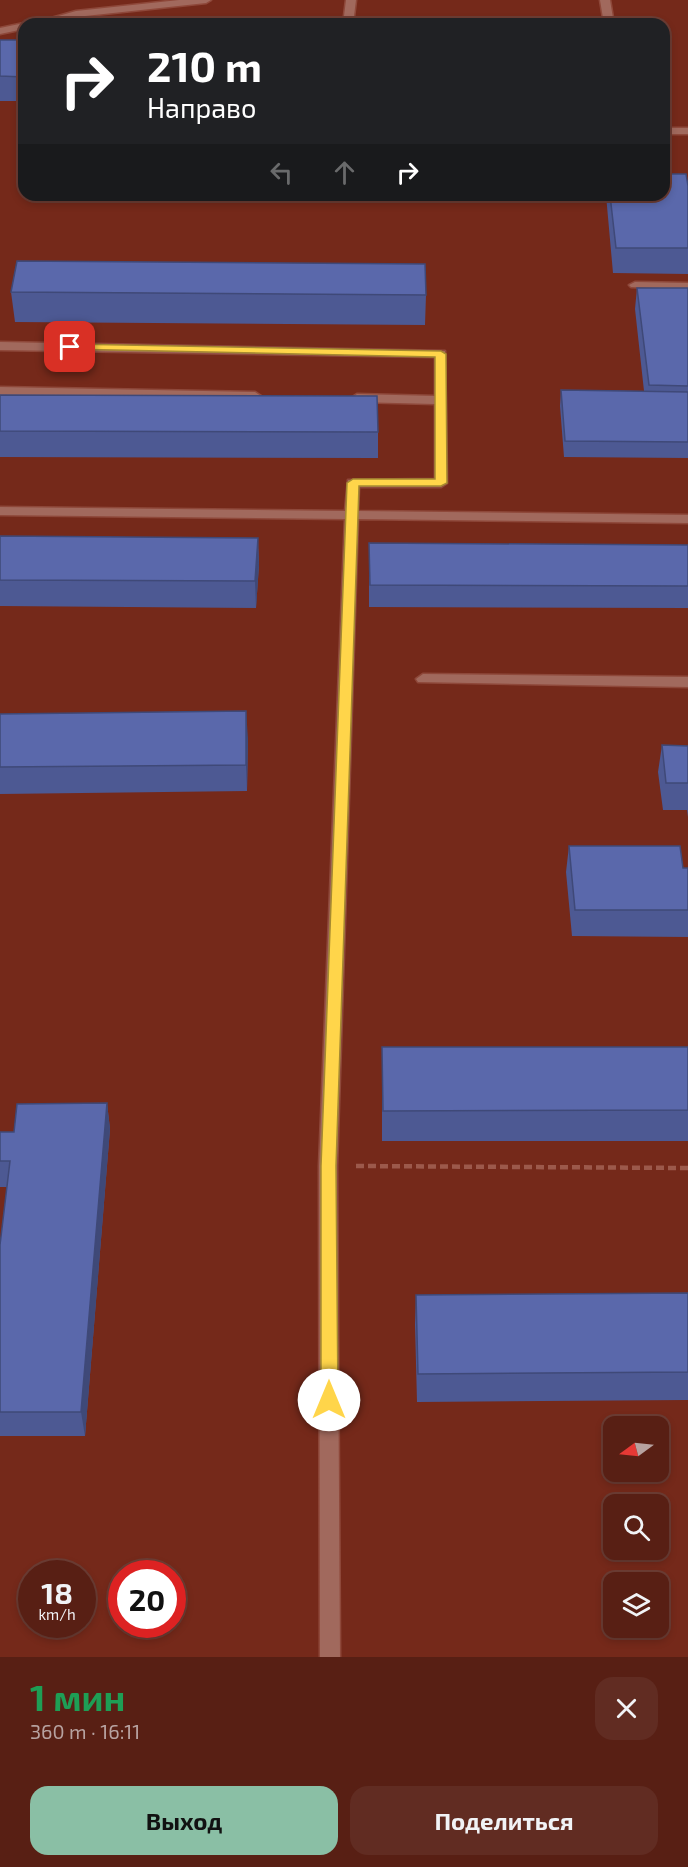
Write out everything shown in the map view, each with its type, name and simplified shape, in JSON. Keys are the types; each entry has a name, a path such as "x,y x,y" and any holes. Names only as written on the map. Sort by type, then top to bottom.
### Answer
{"lane":[{"path":"60,18 76,14 206,0"},
{"path":"349,18 351,0"},
{"path":"605,0 608,18"},
{"path":"0,31 18,27"},
{"path":"670,131 688,131"},
{"path":"635,285 688,286"},
{"path":"0,346 441,354 441,483 353,483 328,1166 330,1657"},
{"path":"0,391 274,396"},
{"path":"345,398 441,400"},
{"path":"0,511 688,519"},
{"path":"423,679 688,682"}],"path":[{"path":"328,1166 688,1168"}],"building":[{"path":"0,40 18,40 18,77 0,76"},
{"path":"670,174 686,174 688,248 616,248 611,201 670,201"},
{"path":"17,261 425,264 426,295 11,292"},
{"path":"637,288 688,288 688,386 649,385"},
{"path":"561,390 688,392 688,442 565,441"},
{"path":"0,395 377,396 378,432 0,431"},
{"path":"0,536 258,538 255,581 0,580"},
{"path":"369,543 688,545 688,586 370,585"},
{"path":"246,711 246,765 0,767 0,714"},
{"path":"662,745 688,746 688,783 666,783"},
{"path":"569,846 680,846 683,868 688,868 688,910 575,910"},
{"path":"382,1047 688,1047 688,1110 383,1111"},
{"path":"107,1103 81,1412 0,1412 0,1245 10,1161 0,1161 0,1132 14,1132 17,1104"},
{"path":"688,1293 688,1372 418,1374 416,1295"}],"route":[{"path":"70,347 441,354 441,483 353,483 328,1166 329,1400"}]}
